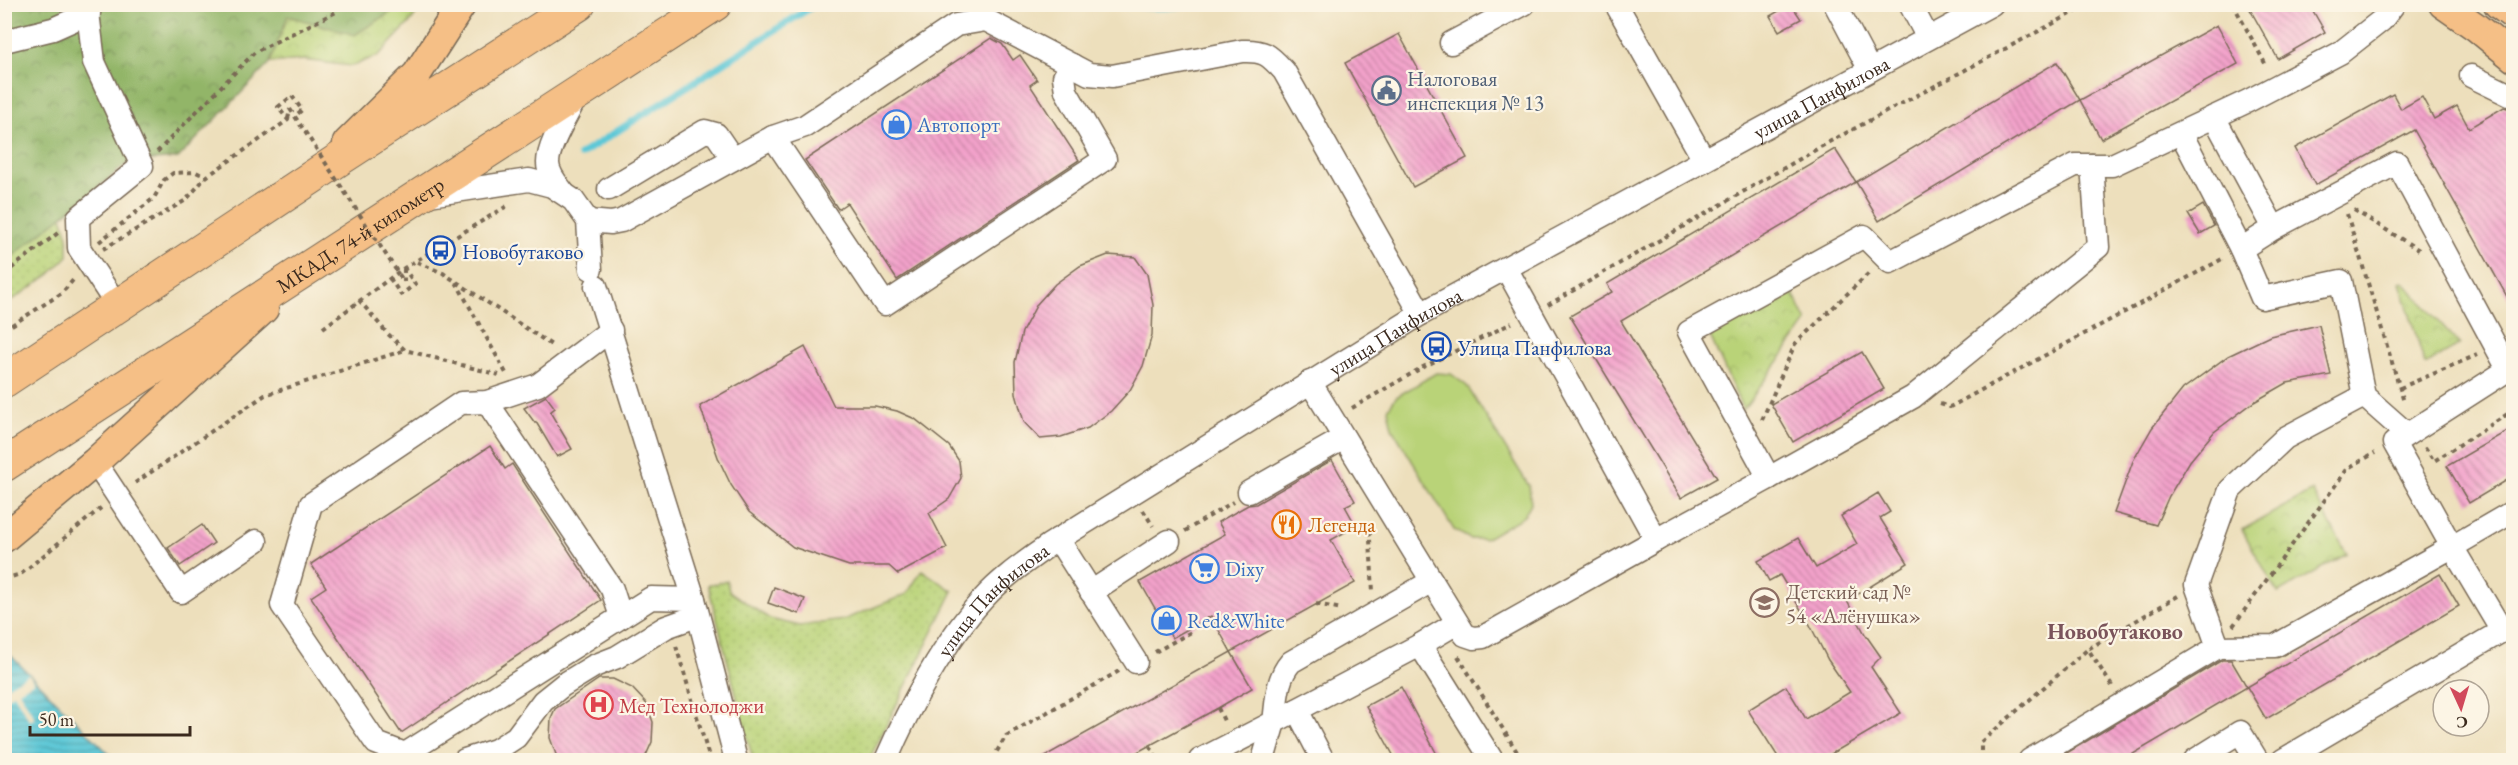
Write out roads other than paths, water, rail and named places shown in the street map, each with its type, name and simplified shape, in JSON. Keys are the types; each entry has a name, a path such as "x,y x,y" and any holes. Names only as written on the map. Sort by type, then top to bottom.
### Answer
{"highway":[{"path":"4,381 579,4"},
{"name":"МКАД, 74-й километр","path":"4,465 715,4"}],"main road":[{"path":"312,177 417,74 462,4"},
{"path":"680,28 733,4"},
{"path":"2443,4 2514,58"},
{"path":"2498,4 2514,16"},
{"path":"4,538 95,462 314,264"}],"street":[{"path":"1451,43 1524,4"},
{"path":"1616,4 1704,160"},
{"path":"1835,4 1870,70"},
{"path":"1910,4 1928,38"},
{"name":"улица Панфилова","path":"886,760 896,737 951,638 984,598 1008,575 1058,540 1421,314 1992,4"},
{"path":"1769,478 1689,332 1864,236 1890,261 2075,165 2112,165 2181,133 2340,53 2382,20 2394,4"},
{"path":"4,41 52,29 88,9 94,62 142,166 78,218 79,248 118,308"},
{"path":"588,221 611,223 621,221 773,137 805,126 956,26 970,21 986,20 1000,26 1089,74 1112,76 1242,51 1258,50 1271,57 1284,71 1421,314"},
{"path":"773,137 885,304 1105,159 1066,91 1064,77 1072,65"},
{"path":"2471,76 2514,97"},
{"path":"563,192 554,180 548,163 578,93"},
{"path":"2214,117 2274,228"},
{"path":"609,189 705,131 716,134 733,159"},
{"path":"2181,133 2241,249 2262,298 2341,281 2364,396 2405,436 2452,546 2502,631 2283,760"},
{"path":"2241,249 2274,228 2341,198 2397,163 2497,347 2511,368 2405,436"},
{"path":"1310,382 1465,635 1474,638 1483,637 1913,398 2098,247 2092,165"},
{"path":"416,197 529,180 542,182 563,192 573,200 588,221 594,277 696,608 736,760"},
{"path":"1506,268 1656,540"},
{"path":"611,330 538,385 487,402 460,404 310,504 282,605 376,743 405,754 651,598 696,608"},
{"path":"2218,647 2196,585 2230,490 2285,438 2364,396"},
{"path":"487,402 612,589 621,617"},
{"path":"1249,492 1339,429"},
{"path":"95,462 181,592 256,541"},
{"path":"2030,760 2218,647 2275,645 2514,511"},
{"path":"1058,540 1136,662"},
{"path":"1091,592 1169,541"},
{"path":"1263,760 1274,722 1279,683 1283,671 1291,662 1432,581"},
{"path":"465,760 496,750 516,737 543,701 586,670 617,657 696,608"},
{"path":"1200,760 1420,645 1457,623"},
{"path":"1420,645 1492,760"},
{"path":"1297,710 1323,760"},
{"path":"2195,760 2240,732 2258,760"}],"water":[{"path":"4,649 115,760 5,760"}],"waterway":[{"path":"580,155 816,4"},
{"path":"1130,4 1145,7 1189,4"}],"place":[{"name":"Налоговая инспекция № 13","path":"1386,90"},
{"name":"Автопорт","path":"896,124"},
{"name":"Новобутаково","path":"441,251"},
{"name":"Улица Панфилова","path":"1437,347"},
{"name":"Легенда","path":"1287,524"},
{"name":"Dixy","path":"1204,568"},
{"name":"Детский сад № 54 «Алёнушка»","path":"1765,603"},
{"name":"Red&White","path":"1166,620"},
{"name":"Мед Технолоджи","path":"598,705"}],"district":[{"name":"Новобутаково","path":"2115,631"}]}
